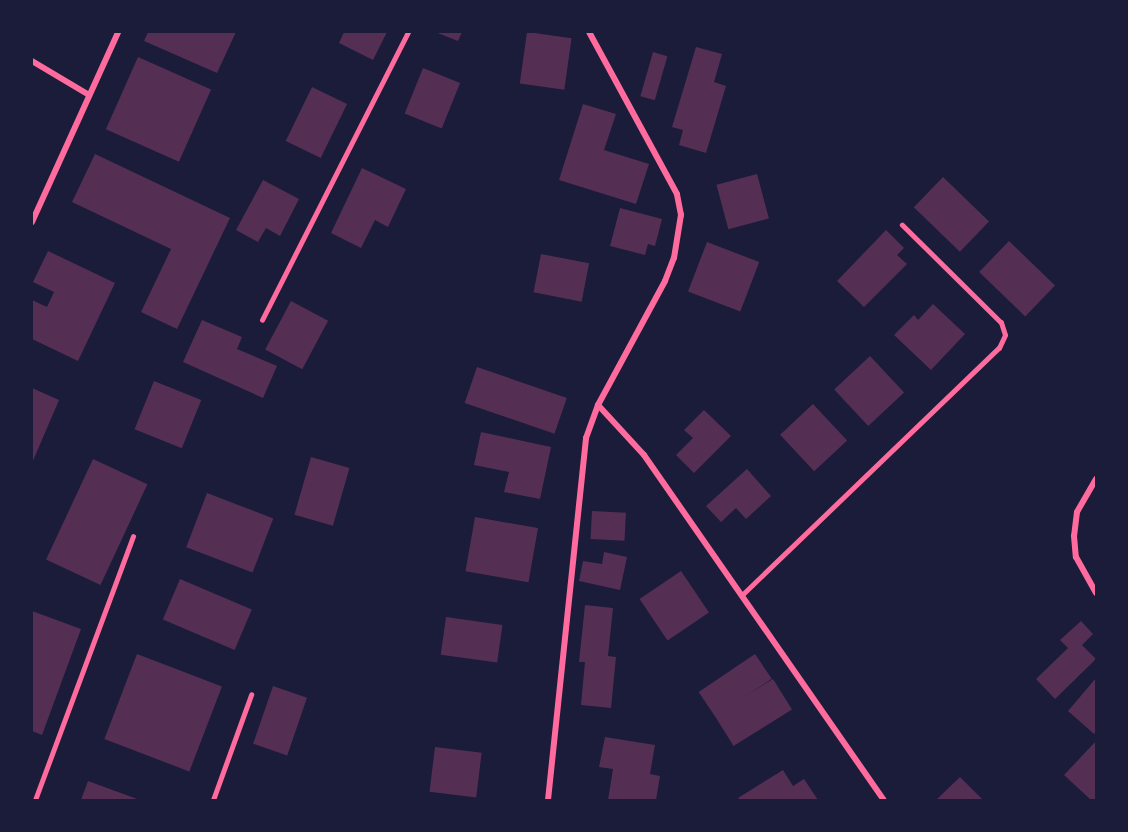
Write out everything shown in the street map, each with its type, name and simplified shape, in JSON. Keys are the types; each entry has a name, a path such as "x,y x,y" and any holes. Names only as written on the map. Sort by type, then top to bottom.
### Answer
{"street":[{"path":"32,222 118,32"},
{"path":"548,801 586,438 598,405 665,281 674,258 681,215 677,194 589,32"},
{"path":"32,61 89,95"},
{"path":"598,405 644,455 743,594 884,801"},
{"path":"1096,478 1077,512 1074,536 1076,557 1096,593"}],"lane":[{"path":"262,320 408,32"},
{"path":"743,594 999,348 1005,335 1001,323 902,225"},
{"path":"34,801 134,537"},
{"path":"213,801 251,695"}],"building":[{"path":"148,32 236,32 217,73 144,41"},
{"path":"344,32 387,32 373,60 339,43"},
{"path":"435,32 462,32 458,41"},
{"path":"527,32 572,38 564,90 520,83"},
{"path":"696,47 722,54 714,82 726,86 706,153 679,145 683,130 672,127"},
{"path":"653,52 667,56 655,100 640,96"},
{"path":"138,57 211,90 179,162 106,129"},
{"path":"423,68 460,83 442,128 405,113"},
{"path":"312,87 347,104 321,158 286,141"},
{"path":"583,104 616,114 604,150 649,164 636,204 559,180"},
{"path":"95,154 230,218 177,329 141,312 171,249 72,202"},
{"path":"362,168 406,189 388,227 375,220 361,248 331,233"},
{"path":"757,174 769,218 728,229 716,185"},
{"path":"943,177 989,221 960,252 914,207"},
{"path":"263,180 299,199 280,236 266,228 258,242 236,230"},
{"path":"620,208 662,219 655,246 648,244 645,255 610,246"},
{"path":"886,230 904,248 897,255 907,264 864,307 837,281"},
{"path":"1009,241 1055,285 1025,316 979,272"},
{"path":"707,242 759,262 740,312 688,291"},
{"path":"48,251 115,283 78,361 32,339 32,300 47,307 54,292 33,282"},
{"path":"541,254 589,263 582,302 534,292"},
{"path":"291,301 328,321 302,369 265,350"},
{"path":"933,304 965,334 931,370 894,335 914,315 918,320"},
{"path":"202,320 242,337 237,349 277,366 263,398 183,362"},
{"path":"870,356 904,393 868,426 834,389"},
{"path":"477,367 567,398 554,434 465,403"},
{"path":"154,381 201,400 182,448 135,429"},
{"path":"32,388 59,400 32,463"},
{"path":"813,404 847,441 814,471 780,435"},
{"path":"704,410 731,436 694,473 676,455 693,438 684,430"},
{"path":"481,432 551,447 540,499 504,492 509,472 474,465"},
{"path":"311,457 349,468 333,526 294,515"},
{"path":"93,459 147,484 100,585 46,560"},
{"path":"747,469 771,496 746,519 736,508 721,522 706,506"},
{"path":"207,493 273,518 252,573 186,547"},
{"path":"592,511 626,513 624,541 591,539"},
{"path":"475,517 538,528 528,582 465,571"},
{"path":"604,552 627,557 620,590 579,581 583,561 602,564"},
{"path":"681,571 709,612 668,640 640,599"},
{"path":"180,579 252,609 235,650 163,620"},
{"path":"585,605 613,608 608,656 616,657 611,708 581,705 585,662 579,662"},
{"path":"32,611 81,629 42,735 32,731"},
{"path":"446,617 502,625 497,663 441,655"},
{"path":"1081,621 1093,634 1082,645 1096,659 1055,699 1036,679 1068,648 1060,640"},
{"path":"137,654 222,687 189,772 104,739"},
{"path":"755,654 772,679 715,717 699,692"},
{"path":"1096,678 1096,731 1094,734 1068,711"},
{"path":"773,679 792,710 734,746 714,716"},
{"path":"273,686 307,698 287,755 253,744"},
{"path":"605,737 655,745 650,774 660,776 656,800 608,800 613,769 599,767"},
{"path":"1096,741 1096,800 1091,800 1064,775"},
{"path":"435,747 482,753 476,797 430,792"},
{"path":"783,770 793,786 804,779 818,800 740,800 738,798"},
{"path":"960,777 983,800 936,800"},
{"path":"88,781 140,800 81,800"}]}
